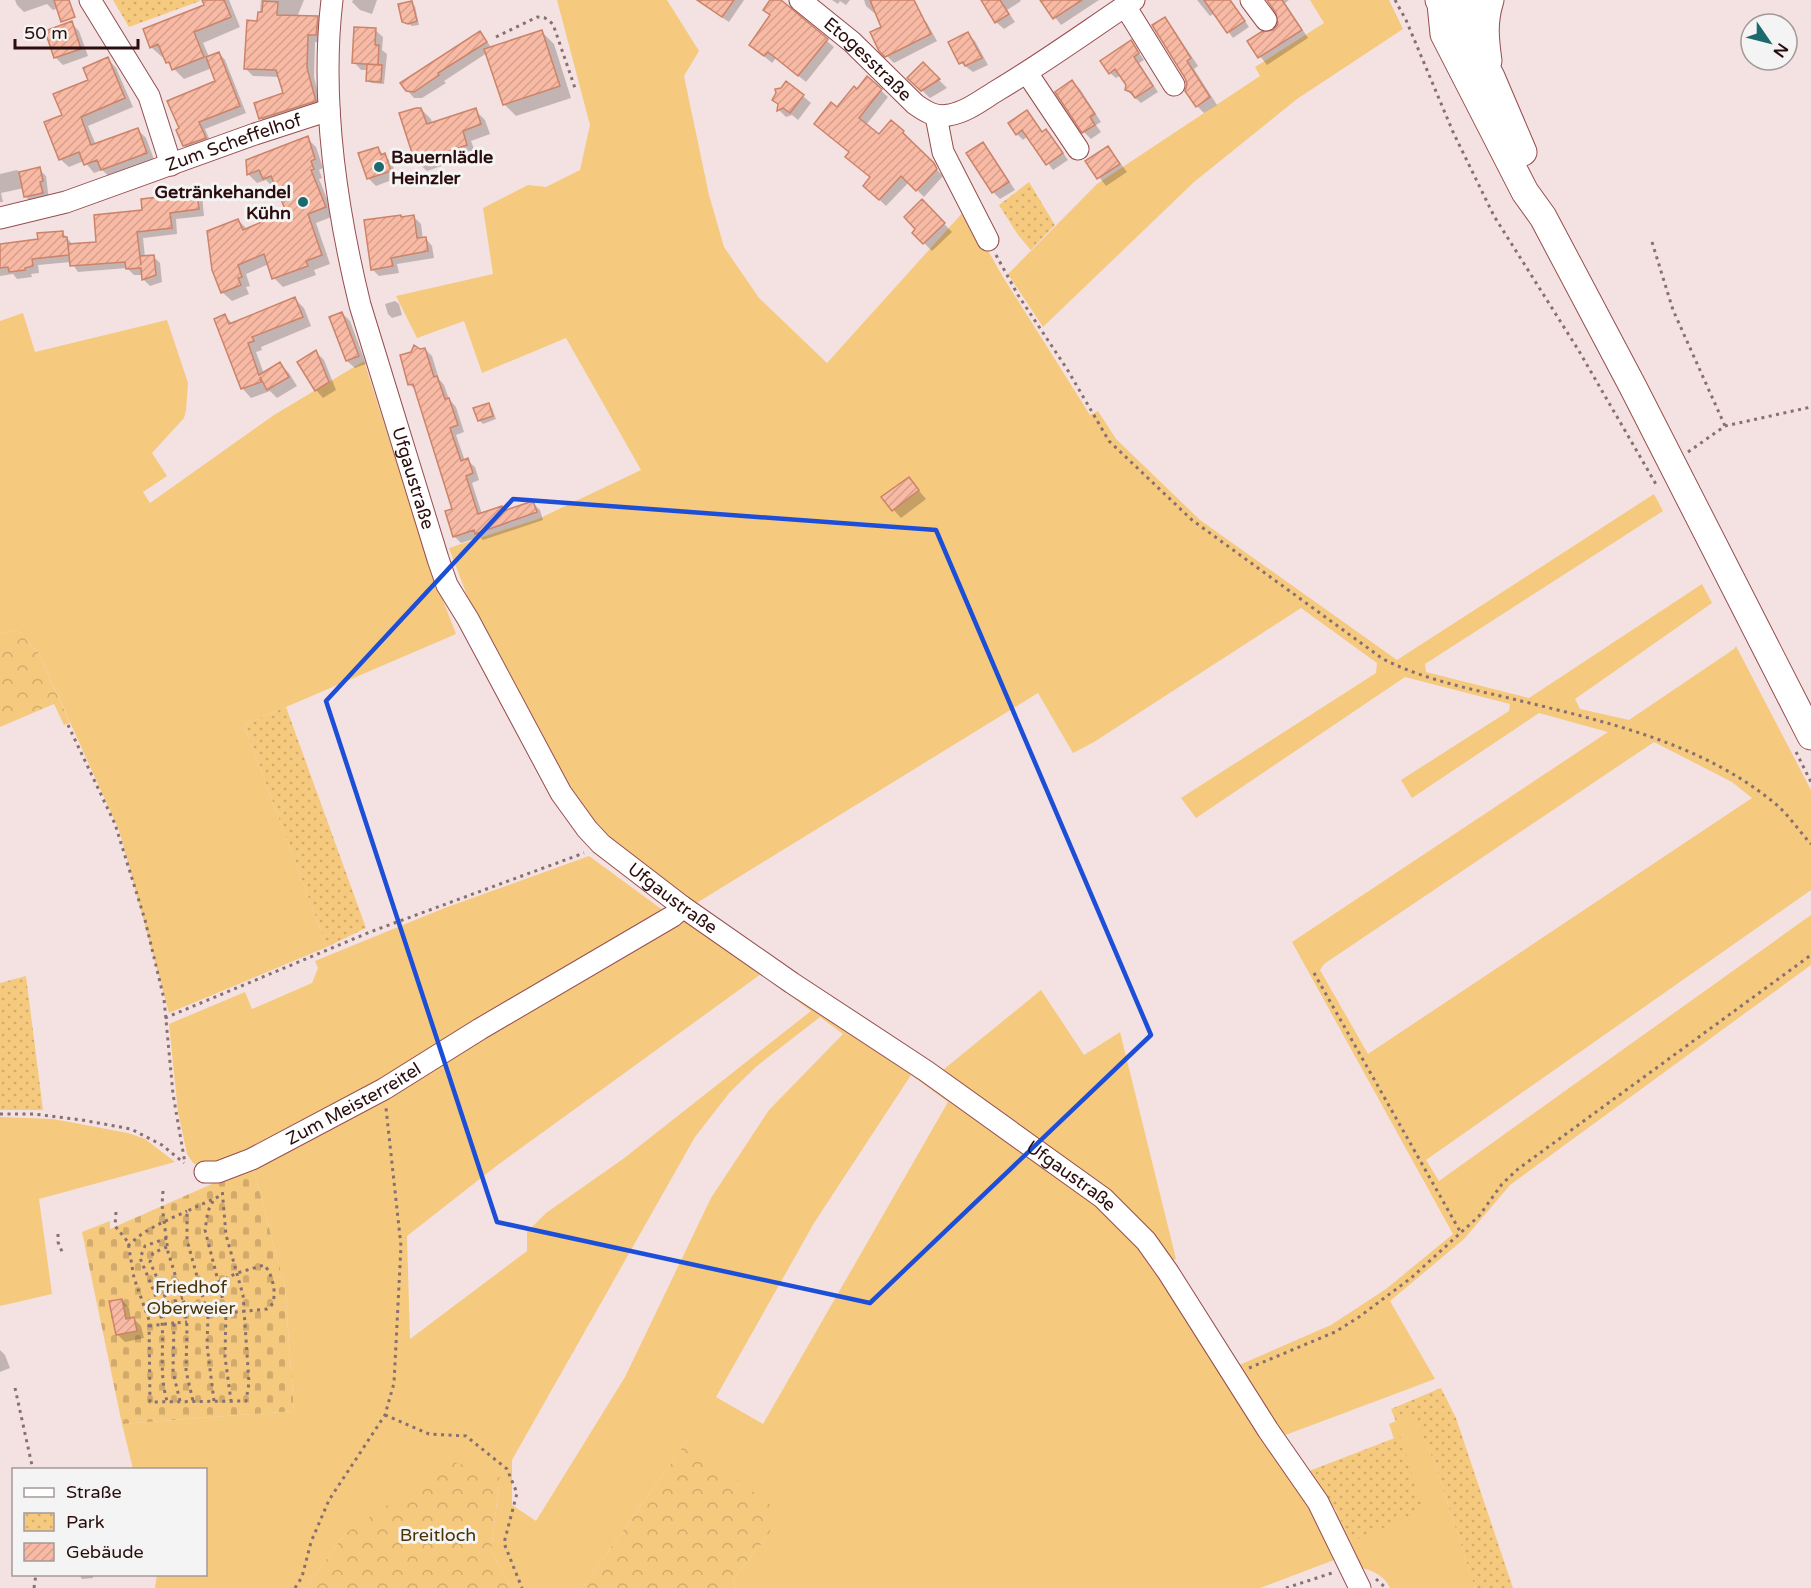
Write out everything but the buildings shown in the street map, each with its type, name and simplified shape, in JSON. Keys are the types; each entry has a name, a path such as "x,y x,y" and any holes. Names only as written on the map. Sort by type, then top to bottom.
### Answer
{"main road":[{"path":"1490,0 1484,34 1491,78"},
{"path":"1442,1 1461,20 1491,78 1539,190 1543,217"},
{"path":"1442,1 1444,34 1525,192 1543,217 1665,475 1803,743"}],"street":[{"path":"90,0 149,96 171,165"},
{"name":"Ufgaustraße","path":"332,0 327,70 339,197 355,285 375,358 447,585 468,618 561,793 601,844 683,907 792,983 926,1071 1102,1198 1146,1241 1318,1502 1360,1588"},
{"name":"Etogesstraße","path":"800,0 852,42 915,104 936,116"},
{"path":"1251,0 1266,20"},
{"path":"1442,1 1470,4 1475,0"},
{"path":"988,240 943,152 936,116 948,116 962,112 1026,73 1129,3 1174,85"},
{"path":"1026,73 1078,149"},
{"name":"Zum Scheffelhof","path":"0,218 66,202 329,110"},
{"name":"Zum Meisterreitel","path":"212,1172 252,1159 384,1089 480,1029 673,916 683,907"}],"path":[{"path":"1395,0 1406,20 1453,132 1494,216 1579,351 1665,475 1725,426 1811,407"},
{"path":"496,37 537,17 545,18 553,24 576,92"},
{"path":"988,240 1018,296 1067,369 1109,441 1192,520 1234,552 1383,659 1434,680 1601,720 1666,742 1707,760 1758,791 1780,808 1811,844"},
{"path":"1652,242 1673,310 1725,426"},
{"path":"68,725 115,824 145,920 164,999 173,1094 184,1163"},
{"path":"1803,743 1811,782"},
{"path":"165,1018 370,933 578,856 601,844"},
{"path":"1233,1375 1335,1332 1359,1317 1411,1278 1461,1233 1479,1216 1502,1184 1518,1169 1811,955"},
{"path":"1314,973 1461,1233"},
{"path":"295,1588 302,1576 311,1542 329,1500 385,1415 394,1383 401,1246 384,1089"},
{"path":"0,1114 34,1114 131,1129 162,1144 184,1163 212,1172 222,1194 226,1235 243,1295 249,1383 246,1401 150,1402 149,1326 134,1278 128,1246 115,1226 116,1212"},
{"path":"163,1191 167,1247 183,1298 187,1322 186,1371 194,1401"},
{"path":"128,1246 136,1237 222,1194"},
{"path":"214,1199 208,1211 205,1230 226,1313 225,1357 231,1401"},
{"path":"187,1211 187,1240 208,1316 207,1345 214,1401"},
{"path":"58,1234 58,1242 63,1254"},
{"path":"167,1238 145,1246 140,1258 159,1307 162,1323 161,1373 167,1401"},
{"path":"167,1247 153,1253 150,1262 168,1303"},
{"path":"218,1282 237,1273 264,1265 273,1284 272,1307 226,1313"},
{"path":"146,1312 183,1298"},
{"path":"149,1326 187,1322"},
{"path":"174,1323 173,1372 180,1401"},
{"path":"15,1388 33,1468"},
{"path":"385,1415 429,1434 466,1436 507,1469 517,1493 504,1542 522,1588"}],"highlighted area":[{"path":"513,499 936,530 1151,1035 870,1303 497,1222 326,701"}],"green space":[{"path":"113,0 199,0 200,1 129,27"},
{"path":"557,0 667,0 699,51 684,76 709,195 724,247 759,298 827,363 965,210 1003,277 1090,415 1098,411 1116,439 1200,520 1397,660 1654,494 1663,511 1425,664 1426,672 1529,698 1702,584 1712,603 1575,699 1580,709 1629,720 1736,646 1811,790 1811,890 1426,1160 1439,1181 1811,915 1811,965 1510,1185 1464,1239 1390,1301 1435,1379 1280,1437 1237,1366 1331,1325 1386,1289 1453,1234 1292,942 1608,732 1539,713 1412,798 1401,780 1509,711 1510,704 1405,677 1196,818 1181,798 1376,673 1377,663 1301,608 1094,742 1073,753 1038,693 695,904 613,846 584,817 473,611 449,548 538,519 641,470 566,338 482,373 464,321 417,338 396,296 493,274 483,208 528,185 546,187 580,170 590,125","holes":["1654,742 1732,782 1752,798 1368,1054 1320,970 1324,964"]},
{"path":"1310,0 1389,0 1403,29 1297,99 1194,182 1043,327 1008,274 1097,184 1260,76 1255,67 1324,23"},
{"path":"1029,182 1055,225 1031,250 1018,235 999,205"},
{"path":"23,313 35,352 167,320 188,383 186,410 184,418 152,453 167,476 143,492 150,503 274,415 364,361 430,567 456,634 244,725 327,947 169,1013 119,830 38,652 17,630 0,634 0,321"},
{"path":"17,630 38,652 70,723 64,725 54,704 0,727 0,634"},
{"path":"286,707 366,928 327,947 244,725"},
{"path":"589,856 664,911 269,1145 201,1167 193,1163 187,1154 178,1112 169,1024 245,992 252,1009 312,983 318,968 315,961 442,909"},
{"path":"677,919 690,922 948,1096 1122,1224 1158,1270 1310,1500 1336,1551 1334,1560 1260,1588 736,1588 733,1579 770,1533 687,1441 582,1588 512,1588 491,1551 500,1477 345,1534 305,1588 155,1588 157,1576 207,1576 207,1468 133,1468 122,1424 294,1411 285,1287 252,1164","holes":["761,974 811,1011 623,1159 546,1213 527,1232 527,1251 410,1339 407,1236 495,1167","820,1017 843,1034 769,1110 711,1198 625,1377 536,1521 512,1505 512,1460 695,1137 730,1092 757,1066","911,1075 948,1102 763,1424 716,1397 814,1223"]},
{"path":"26,976 43,1110 0,1110 0,983"},
{"path":"1041,990 1084,1055 1120,1032 1176,1259 1170,1262 938,1074"},
{"path":"0,1117 53,1119 128,1133 145,1139 175,1162 39,1199 52,1294 0,1306"},
{"name":"Friedhof Oberweier","path":"252,1164 285,1287 294,1411 122,1424 82,1232 110,1221 110,1229"},
{"path":"1441,1388 1456,1418 1513,1588 1475,1588 1434,1461 1413,1415 1396,1422 1391,1409"},
{"path":"1413,1414 1434,1461 1475,1588 1390,1588 1380,1576 1356,1566 1332,1515 1337,1512 1351,1542 1400,1437 1394,1439 1389,1424"},
{"path":"1400,1436 1424,1510 1351,1542 1337,1512 1309,1471"},
{"path":"687,1441 772,1506 770,1533 733,1579 736,1588 582,1588"},
{"name":"Breitloch","path":"451,1461 500,1477 491,1551 512,1588 305,1588 345,1534"}],"place":[{"name":"Bauernlädle Heinzler","path":"379,167"},
{"name":"Getränkehandel Kühn","path":"303,202"}]}
